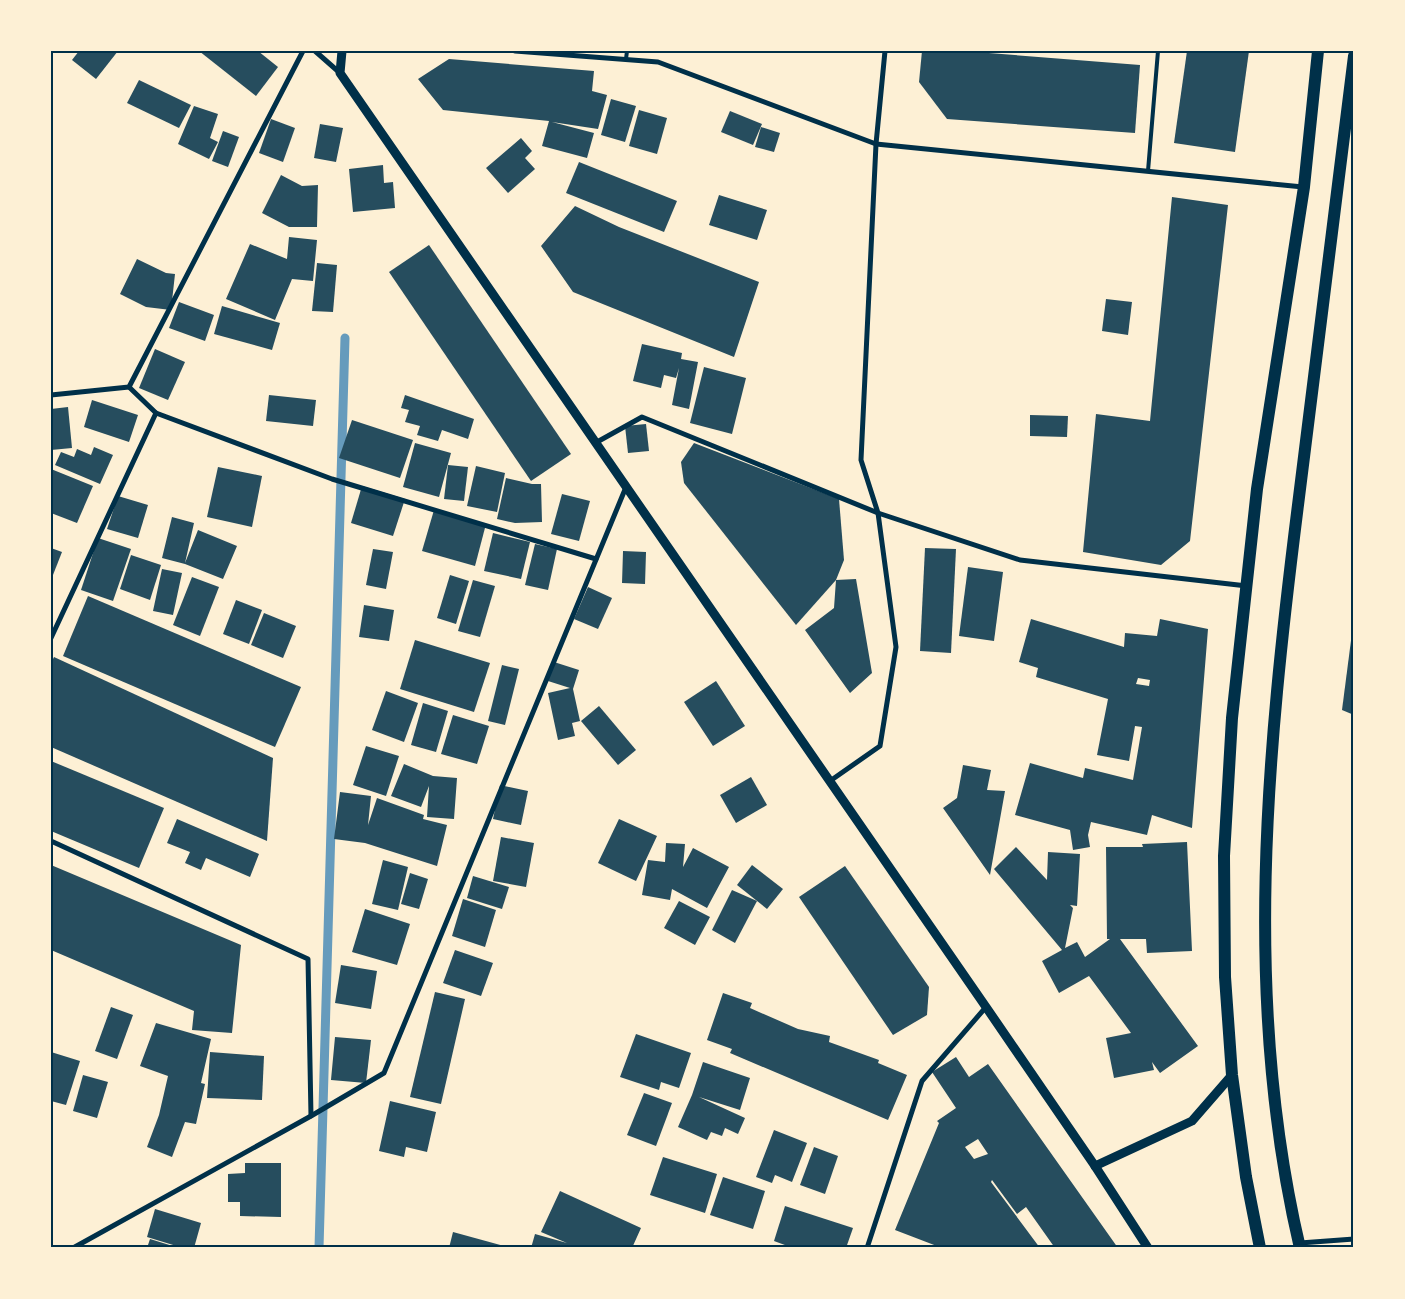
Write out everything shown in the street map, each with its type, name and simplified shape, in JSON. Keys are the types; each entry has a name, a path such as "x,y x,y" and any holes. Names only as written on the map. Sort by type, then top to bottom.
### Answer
{"main road":[{"path":"1260,1248 1246,1176 1232,1075 1225,978 1224,856 1232,718 1257,489 1304,187 1318,51"},
{"path":"1300,1245 1273,1100 1264,974 1265,841 1277,668 1354,56"}],"street":[{"path":"129,387 303,51"},
{"path":"315,51 340,73 597,442 626,487 1095,1166 1148,1248"},
{"path":"340,73 342,51"},
{"path":"515,51 658,62 876,144 1304,187"},
{"path":"830,781 880,746 896,647 878,513 861,460 876,144 885,51"},
{"path":"51,395 129,387 156,413 332,479 596,558"},
{"path":"51,638 156,413"},
{"path":"597,442 642,417 878,513 1020,560 1247,586"},
{"path":"73,1248 384,1073 626,487"},
{"path":"51,841 308,959 312,1115"},
{"path":"867,1248 922,1082 986,1007"},
{"path":"1095,1166 1192,1121 1232,1075"},
{"path":"1300,1245 1354,1239"}],"lane":[{"path":"626,59 627,51"},
{"path":"1148,171 1158,51"}],"building":[{"path":"79,51 118,51 96,79 72,60"},
{"path":"199,51 258,51 278,67 256,96"},
{"path":"922,51 963,51 1140,65 1135,133 947,119 919,82"},
{"path":"1187,51 1249,51 1235,152 1174,143"},
{"path":"449,59 594,71 592,91 607,95 598,129 552,122 594,133 587,158 542,146 549,121 443,110 418,79"},
{"path":"139,80 191,105 179,128 127,103"},
{"path":"611,99 636,106 625,142 601,135"},
{"path":"194,106 218,114 210,138 218,142 209,159 178,144"},
{"path":"639,110 667,118 657,154 629,146"},
{"path":"730,111 762,124 753,145 721,132"},
{"path":"271,119 295,128 283,162 259,153"},
{"path":"320,124 343,128 336,162 314,158"},
{"path":"761,127 780,133 774,152 755,147"},
{"path":"223,131 239,137 228,167 212,161"},
{"path":"521,138 532,151 525,158 535,169 508,193 486,168"},
{"path":"579,162 677,201 664,232 566,193"},
{"path":"383,165 384,183 393,182 395,208 353,212 349,169"},
{"path":"281,175 302,186 318,185 317,227 289,227 262,213"},
{"path":"719,195 767,210 757,240 709,225"},
{"path":"1172,197 1228,205 1190,541 1161,565 1083,552 1096,414 1150,421"},
{"path":"575,206 619,227 759,282 734,357 573,292 541,246"},
{"path":"289,237 317,240 313,281 292,279 275,320 226,299 250,244 287,259"},
{"path":"429,245 571,454 531,481 389,272"},
{"path":"137,259 166,273 175,274 171,310 146,307 120,294"},
{"path":"317,263 337,265 333,312 312,311"},
{"path":"1106,299 1132,302 1128,335 1102,331"},
{"path":"179,302 214,315 205,341 169,328"},
{"path":"222,306 280,323 272,350 214,334"},
{"path":"642,344 682,353 681,359 698,362 689,409 672,405 679,368 676,378 664,375 661,388 633,381"},
{"path":"155,349 185,362 168,400 139,388"},
{"path":"704,367 746,378 732,434 690,423"},
{"path":"269,395 316,400 313,426 266,421"},
{"path":"405,395 474,419 468,439 442,430 438,441 417,435 420,426 405,422 409,410 401,408"},
{"path":"92,400 138,415 129,442 84,427"},
{"path":"68,407 72,448 51,450 51,409"},
{"path":"1030,415 1068,416 1067,437 1030,436"},
{"path":"352,420 413,440 400,478 339,458"},
{"path":"646,424 649,451 628,453 625,426"},
{"path":"415,443 451,453 439,497 403,487"},
{"path":"694,443 839,499 844,560 836,580 796,625 684,483 681,462"},
{"path":"94,447 113,455 100,484 55,465 61,452 74,457 77,449 91,455"},
{"path":"448,465 468,467 464,501 444,499"},
{"path":"476,466 505,473 497,512 467,506"},
{"path":"218,467 262,476 252,527 207,517"},
{"path":"51,469 93,486 77,523 51,513"},
{"path":"506,478 532,484 541,484 542,522 515,523 497,519"},
{"path":"362,486 405,499 393,536 351,523"},
{"path":"562,494 590,501 579,541 551,534"},
{"path":"118,496 148,505 138,538 107,529"},
{"path":"434,510 486,524 475,566 422,551"},
{"path":"172,517 194,523 185,563 198,530 237,546 223,579 185,564 162,558"},
{"path":"493,533 530,542 521,579 484,571"},
{"path":"98,538 131,549 113,601 81,590"},
{"path":"535,544 557,549 548,590 525,585"},
{"path":"51,548 62,552 51,580"},
{"path":"925,548 956,549 951,653 920,651"},
{"path":"373,549 393,552 386,589 366,585"},
{"path":"623,551 646,552 645,584 622,583"},
{"path":"131,555 161,565 150,600 120,589"},
{"path":"968,567 1003,572 994,641 959,636"},
{"path":"162,569 182,573 173,615 153,611"},
{"path":"450,575 469,581 456,624 437,618"},
{"path":"192,577 219,587 200,636 173,625"},
{"path":"856,579 872,673 850,693 805,630 834,608 836,580"},
{"path":"473,580 495,586 480,637 458,631"},
{"path":"588,587 612,598 598,629 574,619"},
{"path":"88,596 301,687 275,747 63,656"},
{"path":"236,600 262,610 249,644 223,634"},
{"path":"364,605 394,610 389,641 359,637"},
{"path":"264,613 296,626 283,658 251,645"},
{"path":"1031,619 1124,647 1125,633 1157,636 1160,619 1208,629 1192,828 1152,815 1147,835 1091,822 1088,835 1090,847 1073,850 1070,830 1015,815 1030,763 1083,778 1085,768 1133,780 1142,727 1135,726 1129,761 1097,755 1108,699 1036,677 1038,668 1019,662","holes":["1138,678 1150,680 1149,686 1136,684"]},
{"path":"1354,625 1354,715 1342,710"},
{"path":"415,640 490,663 474,712 400,689"},
{"path":"54,657 273,758 267,841 51,747 51,663"},
{"path":"554,662 579,670 573,689 580,721 572,723 575,736 558,740 548,693 570,688 548,681"},
{"path":"502,665 519,669 505,725 488,721"},
{"path":"716,681 745,726 713,746 684,702"},
{"path":"386,691 418,703 404,742 372,730"},
{"path":"423,703 448,711 436,752 411,745"},
{"path":"599,706 636,750 618,765 581,721"},
{"path":"453,715 489,726 477,764 441,754"},
{"path":"366,746 399,756 386,796 353,785"},
{"path":"51,761 164,808 139,868 51,831"},
{"path":"404,764 433,776 457,778 454,819 427,817 429,786 421,807 391,796"},
{"path":"963,765 991,770 987,790 1005,791 990,875 943,808 957,798"},
{"path":"751,777 767,805 736,823 720,795"},
{"path":"500,785 528,791 521,825 493,819"},
{"path":"340,792 371,796 368,825 377,798 424,815 423,819 447,825 437,866 365,843 334,839"},
{"path":"177,819 259,854 250,877 206,858 201,870 185,863 190,852 167,843"},
{"path":"619,819 657,836 636,881 598,863"},
{"path":"501,837 534,843 526,887 493,881"},
{"path":"1187,842 1192,951 1147,953 1146,939 1120,939 1198,1046 1160,1073 1152,1062 1154,1070 1114,1078 1106,1038 1131,1033 1089,976 1059,993 1042,961 1062,950 994,869 1016,847 1047,880 1048,852 1080,854 1077,906 1070,905 1073,908 1065,948 1077,942 1085,957 1110,939 1107,939 1106,847 1143,847 1142,844"},
{"path":"666,843 685,844 683,867 693,848 729,867 707,908 672,889 670,900 642,895 648,860 665,862"},
{"path":"383,860 408,867 398,910 372,904"},
{"path":"51,865 241,945 232,1033 192,1030 194,1011 51,950"},
{"path":"752,865 783,889 767,909 737,885"},
{"path":"845,866 929,987 927,1015 893,1035 799,897"},
{"path":"410,873 428,879 419,909 401,904"},
{"path":"473,876 509,887 502,909 467,898"},
{"path":"732,890 757,901 735,943 712,930"},
{"path":"463,899 496,910 485,947 452,936"},
{"path":"679,901 710,917 695,945 664,928"},
{"path":"365,909 410,924 397,965 352,952"},
{"path":"455,950 493,963 481,996 443,983"},
{"path":"341,965 377,971 371,1009 335,1003"},
{"path":"435,992 465,999 441,1104 410,1097"},
{"path":"723,993 752,1003 750,1008 798,1029 830,1036 829,1042 879,1060 878,1063 907,1075 888,1120 730,1053 732,1049 707,1040"},
{"path":"111,1007 133,1015 117,1059 95,1051"},
{"path":"156,1023 211,1039 201,1083 205,1084 196,1124 185,1122 172,1157 147,1147 159,1115 168,1076 140,1066"},
{"path":"636,1034 691,1053 679,1088 661,1082 659,1090 620,1077"},
{"path":"335,1037 371,1040 366,1083 331,1080"},
{"path":"51,1052 80,1061 66,1105 51,1101"},
{"path":"210,1052 264,1056 262,1100 207,1098"},
{"path":"956,1057 969,1077 988,1064 1118,1248 1055,1248 1026,1207 1017,1214 992,1180 991,1182 1040,1248 942,1248 895,1230 939,1123 937,1121 956,1108 932,1072","holes":["978,1139 988,1154 974,1159 965,1147"]},
{"path":"703,1062 750,1078 740,1110 699,1097 745,1118 738,1134 725,1128 722,1136 711,1132 707,1140 678,1127 692,1095"},
{"path":"83,1075 108,1082 97,1118 73,1111"},
{"path":"644,1093 672,1103 656,1146 627,1135"},
{"path":"390,1101 436,1112 427,1152 406,1147 404,1157 379,1151"},
{"path":"774,1130 807,1143 792,1182 775,1175 772,1183 756,1177"},
{"path":"814,1147 838,1156 825,1194 800,1185"},
{"path":"663,1157 717,1174 705,1213 650,1195"},
{"path":"245,1163 281,1163 281,1217 240,1216 240,1202 228,1202 228,1174 245,1173"},
{"path":"723,1177 765,1191 753,1229 710,1215"},
{"path":"560,1191 641,1228 632,1248 531,1248 535,1234 567,1243 541,1232"},
{"path":"785,1206 853,1228 846,1248 793,1248 774,1241"},
{"path":"155,1209 201,1223 194,1248 183,1248 147,1237"},
{"path":"453,1232 504,1246 504,1248 449,1248"},
{"path":"150,1239 176,1247 176,1248 147,1248"}],"waterway":[{"path":"319,1248 345,338"}]}
